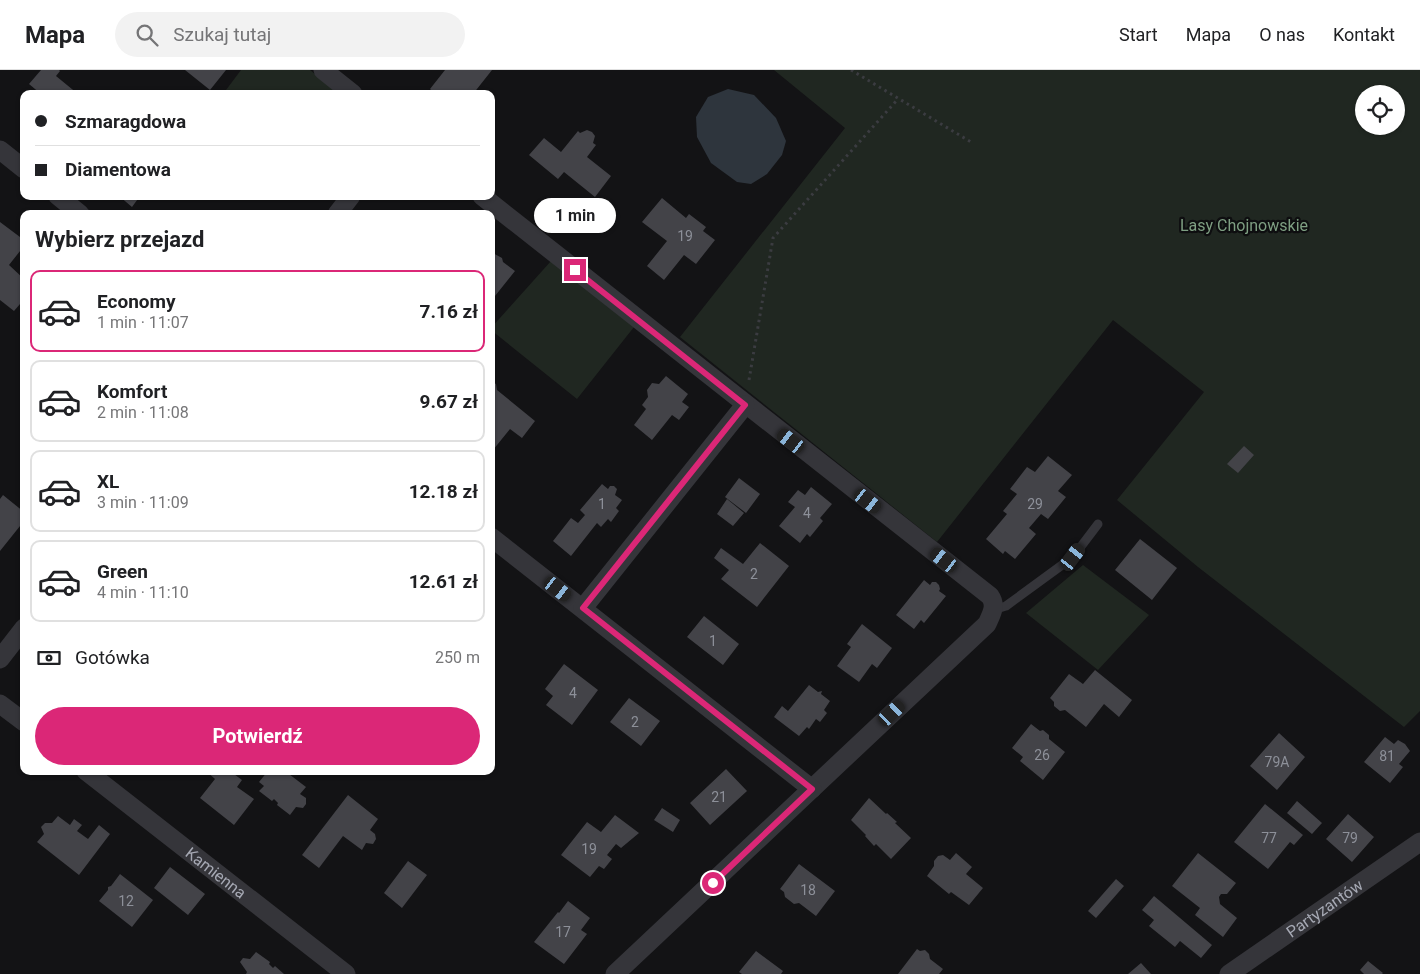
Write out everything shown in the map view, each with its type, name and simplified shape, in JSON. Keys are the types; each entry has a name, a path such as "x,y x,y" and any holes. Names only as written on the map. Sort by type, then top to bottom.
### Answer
{"street":[{"path":"323,70 348,90"},
{"path":"0,150 20,166"},
{"path":"63,200 75,210"},
{"path":"340,210 348,200"},
{"path":"487,200 992,603 987,624 615,974"},
{"path":"583,608 745,405"},
{"path":"495,540 812,789"},
{"path":"0,659 20,633"},
{"path":"0,704 20,719"},
{"name":"Kamienna","path":"91,775 346,974"},
{"name":"Partyzantów","path":"1240,971 1420,842"}],"lane":[{"path":"992,603 1006,606 1073,557 1098,524"}],"path":[{"path":"851,70 971,142"},
{"path":"745,405 773,238 898,99"}],"green space":[{"path":"241,70 310,70 335,90 226,90"},
{"name":"Lasy Chojnowskie","path":"774,70 1420,70 1420,711 1404,727 1198,567 1117,500 1204,392 1113,320 937,542 680,337 845,128"},
{"path":"551,261 634,327 577,399 495,333 495,324"},
{"path":"1083,565 1149,615 1098,670 1026,613"}],"shaded area":[{"path":"728,89 754,95 776,118 786,141 782,155 767,174 751,184 737,182 711,163 697,137 696,117 708,97"}],"building":[{"path":"41,70 59,70 56,76 73,90 36,90 29,84"},
{"path":"185,70 226,70 210,90"},
{"path":"445,70 492,70 476,90 430,89"},
{"path":"587,130 595,136 593,143 596,145 587,157 611,176 595,197 564,172 558,179 529,155 544,138 561,152 578,131 580,133"},
{"path":"662,198 686,218 689,214 706,227 703,231 715,240 696,264 684,255 664,280 647,266 667,241 642,222"},
{"path":"124,200 137,200 132,207"},
{"path":"0,222 20,237 20,251 9,265 20,275 20,304 14,311 0,300"},
{"path":"495,254 502,258 503,262 515,271 495,296"},
{"path":"666,376 688,394 682,402 689,407 679,420 672,415 652,440 634,425 646,409 642,405 648,397 647,390 652,383 659,384"},
{"path":"495,383 497,390 535,421 522,438 510,429 495,448"},
{"path":"1244,446 1254,455 1238,473 1227,464"},
{"path":"1048,456 1072,475 1058,491 1066,497 1048,519 1041,514 1029,528 1036,534 1015,559 1005,551 1003,554 986,539 1007,514 1003,511 1017,494 1010,489 1027,467 1035,472"},
{"path":"739,478 760,494 746,513 725,497"},
{"path":"602,484 608,489 610,486 614,486 617,489 615,495 622,500 616,508 619,511 611,522 608,519 601,527 597,523 571,556 553,541 571,518 578,523 585,515 580,510"},
{"path":"811,487 832,504 820,518 823,521 810,537 807,534 800,543 779,526 795,507 788,502 798,490 805,495"},
{"path":"3,495 20,509 20,526 0,551 0,499"},
{"path":"727,499 744,513 733,526 717,514"},
{"path":"1140,539 1177,568 1152,600 1115,570"},
{"path":"760,543 789,566 757,607 721,579 729,570 714,558 721,548 743,564"},
{"path":"924,580 930,585 932,582 936,582 939,585 939,591 946,596 924,623 921,620 914,629 896,615"},
{"path":"704,616 739,644 723,665 687,637"},
{"path":"862,624 892,648 877,668 872,664 859,682 837,666 851,647 847,644"},
{"path":"564,664 598,690 572,725 546,705 553,696 545,689"},
{"path":"1095,670 1132,700 1119,717 1104,704 1086,727 1065,710 1060,711 1054,706 1054,702 1050,698 1069,674 1083,684"},
{"path":"809,685 818,692 822,691 821,694 830,701 824,710 827,713 820,722 816,719 809,729 807,727 799,736 774,717 782,706 788,711"},
{"path":"629,698 660,721 641,746 610,722"},
{"path":"1031,724 1040,731 1043,730 1049,735 1049,739 1065,752 1043,780 1020,761 1023,757 1012,748"},
{"path":"1279,733 1305,757 1277,790 1250,766"},
{"path":"1385,737 1394,744 1398,740 1405,744 1410,751 1399,764 1403,767 1390,783 1364,762"},
{"path":"726,769 747,791 710,825 690,803"},
{"path":"210,775 235,775 242,780 237,787 254,799 234,825 200,798 215,779"},
{"path":"265,775 290,775 306,787 300,794 306,798 306,804 303,808 296,807 290,815 277,805 278,803 274,799 272,801 259,791 264,786 259,782"},
{"path":"348,795 378,819 370,830 375,834 376,839 373,844 366,843 362,850 343,836 319,868 302,855"},
{"path":"869,798 897,822 895,823 911,838 891,859 876,844 874,846 851,820"},
{"path":"1297,801 1322,823 1312,834 1287,813"},
{"path":"1265,804 1303,835 1294,845 1290,842 1268,869 1234,842"},
{"path":"662,808 680,820 673,832 654,820"},
{"path":"1348,814 1374,837 1352,862 1326,839"},
{"path":"615,815 639,833 621,848 616,844 607,855 612,859 604,869 599,866 590,877 561,855 587,822 601,832"},
{"path":"58,816 70,825 74,819 82,825 77,831 88,839 99,825 110,834 79,875 37,842 44,834 41,827 45,823 52,823"},
{"path":"956,853 972,867 966,874 983,888 969,905 951,892 949,894 927,876 938,856 943,855 950,860"},
{"path":"1198,853 1236,883 1227,894 1221,894 1219,897 1220,904 1237,918 1223,937 1195,915 1200,908 1172,886"},
{"path":"408,861 427,875 402,908 384,893"},
{"path":"799,864 835,891 816,916 799,903 794,904 785,897 784,892 780,889"},
{"path":"170,867 205,894 188,915 154,888"},
{"path":"120,874 153,900 132,927 99,901"},
{"path":"1116,879 1124,886 1096,918 1088,911"},
{"path":"1154,896 1212,945 1201,958 1180,941 1175,947 1149,926 1154,920 1142,910"},
{"path":"568,901 590,918 581,930 587,934 564,964 534,942"},
{"path":"917,949 920,951 925,950 929,954 930,959 943,969 939,974 898,974"},
{"path":"756,951 783,971 781,974 742,974 739,972"},
{"path":"256,952 270,962 269,964 273,968 275,966 284,974 246,974 247,972 240,962 243,958 250,959"},
{"path":"1368,961 1383,973 1364,974 1360,970"},
{"path":"1141,963 1151,974 1128,974"}],"route":[{"path":"575,270 745,405 583,608 812,789 713,883"}]}
